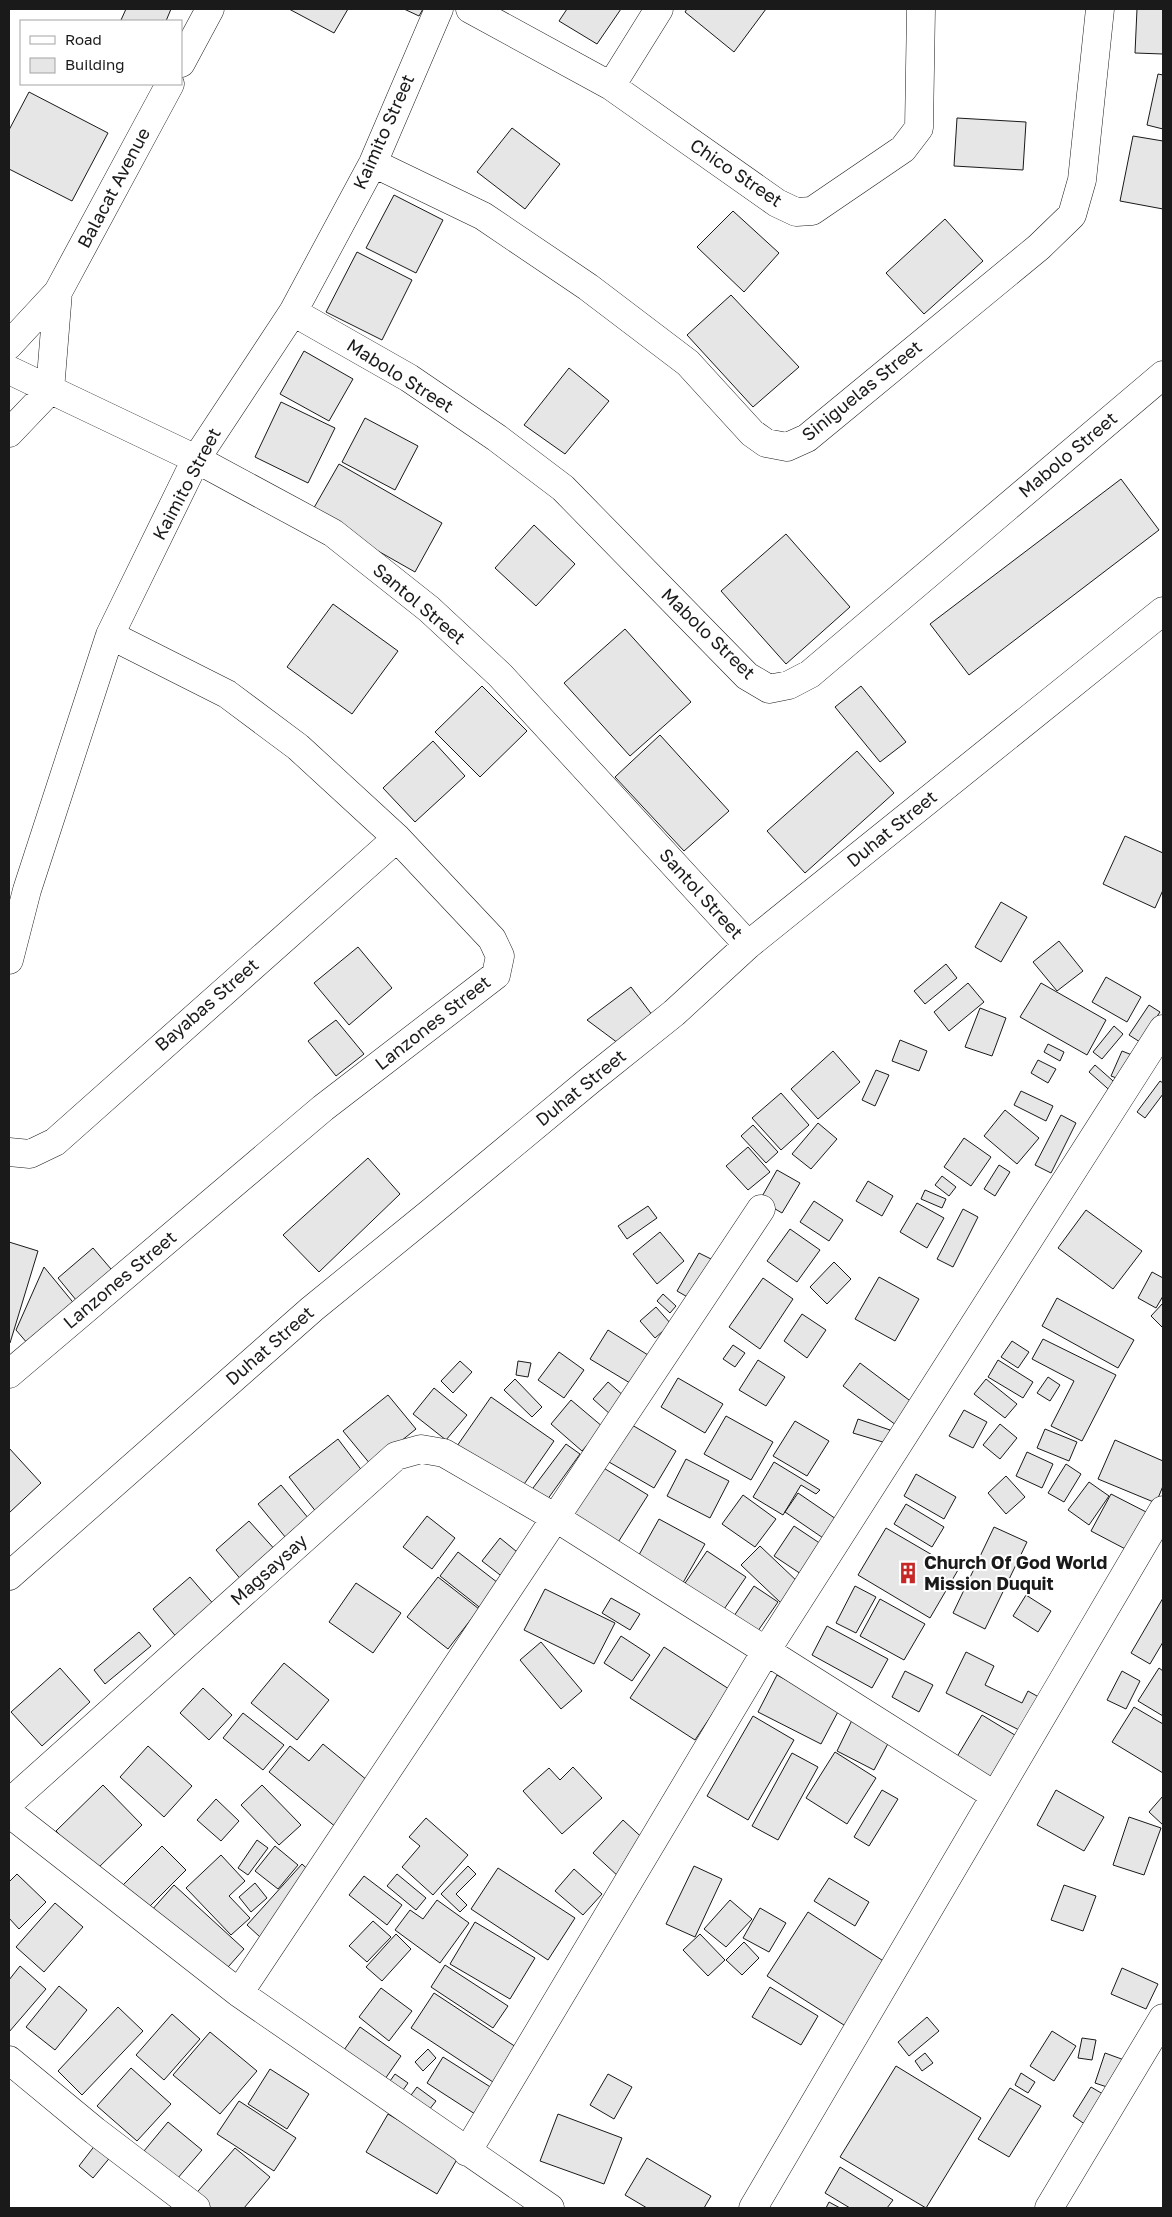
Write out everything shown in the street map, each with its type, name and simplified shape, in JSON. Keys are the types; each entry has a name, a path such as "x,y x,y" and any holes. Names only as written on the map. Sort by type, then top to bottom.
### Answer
{"street":[{"path":"182,61 210,9"},
{"name":"Kaimito Street","path":"9,960 26,890 110,635 196,459 293,312 373,163 438,9"},
{"name":"Chico Street","path":"470,9 611,86 777,203 796,212 812,211 903,149 919,128 921,9"},
{"path":"611,86 659,9"},
{"name":"Siniguelas Street","path":"373,163 483,216 588,287 688,363 752,433 766,443 787,448 807,438 1031,253 1072,215 1082,180 1100,9"},
{"name":"Balacat Avenue","path":"9,345 58,292 169,85"},
{"name":"Balacat Avenue","path":"50,390 58,292"},
{"name":"Mabolo Street","path":"293,312 409,378 497,438 563,488 746,676 769,689 788,685 810,674 1163,374"},
{"name":"Santol Street","path":"9,370 196,459 334,533 429,609 500,674 748,945"},
{"path":"9,433 50,390"},
{"name":"Duhat Street","path":"9,1576 312,1309 430,1214 589,1080 674,1013 748,945 1163,611"},
{"name":"Lanzones Street","path":"9,1374 323,1108 496,975 500,956 492,939 397,838 298,747 227,694 110,635"},
{"name":"Bayabas Street","path":"9,1152 30,1154 55,1142 397,838"},
{"path":"467,2152 766,1651 1163,1029"},
{"path":"239,1993 762,1209"},
{"name":"Magsaysay","path":"9,1803 396,1456 421,1449 444,1453 556,1518 994,1795"},
{"path":"753,2208 1163,1510"},
{"path":"9,1813 239,1993 550,2208"},
{"path":"1049,2208 1163,2018"},
{"path":"9,2060 95,2131 196,2208"}],"building":[{"path":"126,9 171,9 166,20 121,20"},
{"path":"289,9 348,9 334,33"},
{"path":"404,9 423,9 419,16"},
{"path":"567,9 621,9 597,44 559,21"},
{"path":"687,9 766,9 734,52 685,12"},
{"path":"1137,9 1163,9 1163,54 1135,53"},
{"path":"1158,74 1163,75 1163,129 1147,125"},
{"path":"29,92 108,133 72,201 9,169 9,130"},
{"path":"957,118 1026,122 1023,170 954,166"},
{"path":"512,128 560,164 525,209 477,172"},
{"path":"1133,136 1163,141 1163,209 1120,201"},
{"path":"394,195 443,220 416,273 366,248"},
{"path":"733,211 779,253 744,292 697,247"},
{"path":"945,219 983,261 924,314 886,273"},
{"path":"357,252 412,280 382,340 326,312"},
{"path":"731,295 799,367 753,407 687,335"},
{"path":"304,351 353,379 329,421 280,394"},
{"path":"569,368 609,401 565,454 524,425"},
{"path":"281,402 335,428 308,483 255,457"},
{"path":"365,418 418,446 395,490 342,462"},
{"path":"339,464 442,523 415,572 311,513"},
{"path":"1121,479 1159,530 969,675 930,624"},
{"path":"534,525 575,564 536,606 495,568"},
{"path":"786,534 850,607 786,664 721,591"},
{"path":"333,604 398,651 352,714 287,667"},
{"path":"625,629 691,702 630,756 564,683"},
{"path":"482,686 527,731 480,777 435,732"},
{"path":"861,686 906,742 880,762 835,707"},
{"path":"660,735 729,811 684,851 615,777"},
{"path":"433,741 465,776 415,822 383,788"},
{"path":"857,751 894,793 805,873 767,831"},
{"path":"1125,836 1163,853 1163,890 1155,908 1103,884"},
{"path":"1001,902 1027,917 1001,962 975,947"},
{"path":"1059,941 1083,971 1057,991 1033,962"},
{"path":"358,947 392,988 349,1025 314,983"},
{"path":"946,964 957,978 925,1004 914,991"},
{"path":"1106,977 1141,997 1127,1022 1092,1002"},
{"path":"968,983 984,1002 949,1031 934,1012"},
{"path":"1041,983 1106,1020 1087,1055 1020,1017"},
{"path":"631,987 656,1020 622,1046 587,1020"},
{"path":"1149,1005 1160,1012 1140,1042 1129,1035"},
{"path":"980,1008 1006,1018 992,1056 965,1047"},
{"path":"336,1020 364,1054 336,1076 308,1041"},
{"path":"1114,1026 1123,1034 1102,1059 1093,1052"},
{"path":"900,1040 927,1051 919,1071 892,1061"},
{"path":"1048,1044 1064,1052 1060,1061 1044,1052"},
{"path":"833,1051 860,1082 818,1119 791,1089"},
{"path":"1122,1051 1137,1057 1127,1082 1111,1076"},
{"path":"1038,1060 1056,1069 1048,1083 1031,1073"},
{"path":"1095,1065 1121,1088 1115,1095 1089,1072"},
{"path":"876,1070 889,1075 875,1106 862,1100"},
{"path":"1160,1081 1163,1083 1163,1094 1145,1118 1137,1112"},
{"path":"1021,1091 1053,1106 1046,1121 1014,1105"},
{"path":"781,1093 809,1125 781,1150 752,1118"},
{"path":"1005,1110 1039,1138 1017,1164 984,1136"},
{"path":"1061,1115 1076,1123 1051,1173 1035,1165"},
{"path":"818,1123 837,1139 811,1169 792,1154"},
{"path":"753,1125 778,1152 766,1163 741,1136"},
{"path":"964,1138 991,1157 971,1186 944,1167"},
{"path":"748,1147 770,1172 748,1190 726,1166"},
{"path":"368,1158 400,1194 319,1272 283,1235"},
{"path":"999,1165 1010,1172 995,1196 984,1189"},
{"path":"777,1170 800,1183 782,1213 760,1200"},
{"path":"942,1176 956,1187 949,1196 935,1185"},
{"path":"868,1181 893,1196 882,1216 856,1201"},
{"path":"925,1190 946,1199 942,1208 921,1199"},
{"path":"814,1201 843,1220 829,1241 800,1222"},
{"path":"917,1203 944,1218 927,1248 900,1232"},
{"path":"648,1206 657,1218 627,1239 618,1226"},
{"path":"963,1209 978,1217 953,1267 937,1259"},
{"path":"1086,1210 1142,1251 1113,1289 1058,1248"},
{"path":"790,1229 820,1250 797,1282 767,1261"},
{"path":"660,1232 684,1261 657,1284 633,1254"},
{"path":"9,1242 38,1251 10,1343 9,1342"},
{"path":"93,1248 117,1276 81,1306 58,1278"},
{"path":"699,1253 713,1260 691,1299 677,1291"},
{"path":"834,1262 851,1279 827,1304 810,1287"},
{"path":"44,1267 81,1312 34,1351 16,1330"},
{"path":"1152,1272 1163,1278 1163,1296 1156,1308 1138,1298"},
{"path":"879,1277 919,1299 895,1341 855,1319"},
{"path":"763,1278 793,1299 760,1349 729,1327"},
{"path":"663,1294 676,1306 670,1313 657,1301"},
{"path":"1057,1298 1134,1340 1118,1368 1042,1326"},
{"path":"1163,1303 1163,1328 1151,1316"},
{"path":"656,1307 671,1324 655,1338 640,1321"},
{"path":"802,1314 826,1330 807,1358 784,1341"},
{"path":"608,1330 648,1355 630,1383 590,1359"},
{"path":"1043,1339 1116,1375 1082,1441 1051,1426 1074,1381 1032,1359"},
{"path":"1012,1341 1029,1352 1018,1368 1001,1357"},
{"path":"733,1345 745,1353 735,1367 723,1359"},
{"path":"559,1352 584,1370 564,1398 538,1380"},
{"path":"758,1360 785,1377 766,1406 739,1390"},
{"path":"998,1360 1033,1382 1023,1398 988,1377"},
{"path":"460,1361 472,1372 453,1393 441,1381"},
{"path":"518,1361 531,1363 528,1377 516,1375"},
{"path":"860,1363 913,1403 896,1425 843,1386"},
{"path":"1048,1377 1060,1385 1050,1401 1037,1393"},
{"path":"678,1378 723,1404 705,1433 661,1407"},
{"path":"515,1379 542,1407 532,1417 504,1390"},
{"path":"986,1379 1017,1404 1005,1418 974,1394"},
{"path":"608,1382 625,1397 610,1414 593,1399"},
{"path":"434,1388 467,1415 446,1440 413,1414"},
{"path":"388,1395 416,1429 371,1465 343,1431"},
{"path":"491,1397 554,1441 520,1490 457,1446"},
{"path":"571,1400 603,1427 582,1451 551,1424"},
{"path":"964,1410 987,1422 973,1448 949,1436"},
{"path":"726,1416 773,1442 751,1480 704,1454"},
{"path":"858,1419 890,1430 886,1443 853,1433"},
{"path":"795,1421 829,1441 807,1476 773,1456"},
{"path":"1000,1424 1017,1438 1000,1459 983,1445"},
{"path":"632,1425 676,1451 654,1488 609,1462"},
{"path":"1045,1429 1077,1442 1069,1461 1037,1448"},
{"path":"338,1439 366,1476 317,1513 289,1477"},
{"path":"1115,1440 1163,1461 1163,1486 1156,1503 1098,1479"},
{"path":"566,1444 580,1454 542,1507 527,1496"},
{"path":"9,1448 41,1483 9,1513"},
{"path":"1027,1452 1053,1464 1042,1488 1016,1476"},
{"path":"686,1459 729,1481 710,1518 667,1496"},
{"path":"774,1462 820,1490 816,1494 801,1485 783,1515 753,1497"},
{"path":"1066,1464 1081,1474 1064,1502 1048,1493"},
{"path":"602,1467 648,1495 617,1544 572,1517"},
{"path":"916,1474 956,1497 944,1519 904,1496"},
{"path":"1006,1476 1025,1497 1006,1514 988,1493"},
{"path":"1089,1482 1109,1496 1089,1525 1068,1510"},
{"path":"281,1485 309,1519 286,1538 258,1504"},
{"path":"798,1493 839,1521 826,1540 785,1512"},
{"path":"1111,1494 1152,1515 1133,1553 1091,1531"},
{"path":"743,1495 776,1519 755,1547 722,1524"},
{"path":"906,1504 944,1527 932,1547 894,1524"},
{"path":"427,1516 455,1538 432,1569 403,1547"},
{"path":"659,1519 705,1544 680,1588 635,1562"},
{"path":"249,1521 278,1553 243,1582 216,1550"},
{"path":"794,1526 824,1546 804,1576 774,1556"},
{"path":"994,1527 1027,1542 985,1629 953,1613"},
{"name":"Church Of God World Mission Duquit","path":"886,1528 958,1570 930,1618 858,1575"},
{"path":"500,1538 522,1556 504,1578 482,1561"},
{"path":"760,1546 799,1583 781,1603 741,1565"},
{"path":"707,1551 746,1577 718,1618 679,1592"},
{"path":"458,1552 502,1586 483,1610 440,1576"},
{"path":"190,1577 216,1607 178,1639 153,1609"},
{"path":"438,1577 479,1609 448,1649 407,1617"},
{"path":"356,1583 401,1613 373,1653 329,1622"},
{"path":"754,1586 778,1602 753,1638 730,1622"},
{"path":"855,1586 876,1597 856,1633 836,1623"},
{"path":"545,1589 615,1623 594,1664 524,1630"},
{"path":"1026,1595 1051,1611 1038,1632 1013,1616"},
{"path":"611,1598 640,1614 630,1630 602,1613"},
{"path":"1163,1598 1163,1642 1150,1664 1131,1653"},
{"path":"880,1599 925,1624 904,1660 860,1636"},
{"path":"827,1626 888,1659 872,1688 812,1655"},
{"path":"139,1632 151,1646 105,1684 94,1670"},
{"path":"621,1636 650,1655 632,1681 604,1663"},
{"path":"541,1642 582,1691 561,1709 520,1660"},
{"path":"664,1647 729,1689 695,1740 630,1698"},
{"path":"966,1652 994,1666 985,1685 1022,1703 1028,1691 1044,1700 1027,1734 946,1693"},
{"path":"284,1663 329,1700 297,1740 251,1703"},
{"path":"60,1668 90,1702 42,1746 11,1712"},
{"path":"1159,1668 1163,1671 1163,1716 1138,1701"},
{"path":"905,1671 933,1685 919,1712 892,1697"},
{"path":"1122,1671 1140,1681 1126,1709 1107,1700"},
{"path":"777,1675 840,1708 821,1744 758,1712"},
{"path":"203,1688 232,1715 209,1740 180,1713"},
{"path":"1134,1707 1163,1724 1163,1773 1112,1742"},
{"path":"243,1713 284,1745 263,1770 223,1738"},
{"path":"982,1715 1023,1740 995,1785 955,1760"},
{"path":"753,1716 794,1740 748,1820 707,1796"},
{"path":"854,1716 892,1736 874,1770 837,1751"},
{"path":"323,1744 373,1785 337,1828 269,1772 290,1746 309,1761"},
{"path":"148,1746 192,1786 164,1817 120,1777"},
{"path":"835,1752 876,1778 847,1824 806,1798"},
{"path":"792,1753 818,1767 778,1840 752,1826"},
{"path":"573,1767 602,1798 562,1834 523,1791 549,1768 560,1780"},
{"path":"103,1785 142,1825 95,1871 56,1831"},
{"path":"262,1785 301,1825 279,1845 241,1805"},
{"path":"882,1790 898,1799 869,1846 854,1837"},
{"path":"1056,1790 1104,1817 1084,1851 1037,1825"},
{"path":"1163,1796 1163,1825 1149,1812"},
{"path":"216,1799 239,1821 221,1841 197,1820"},
{"path":"1129,1817 1161,1828 1144,1875 1113,1865"},
{"path":"426,1818 468,1855 433,1895 402,1867 420,1846 409,1837"},
{"path":"623,1820 649,1844 619,1877 593,1853"},
{"path":"257,1840 268,1848 248,1875 238,1868"},
{"path":"162,1846 186,1870 147,1909 123,1885"},
{"path":"275,1846 298,1865 278,1889 255,1871"},
{"path":"221,1855 245,1881 229,1896 250,1918 231,1935 186,1888"},
{"path":"302,1864 316,1877 260,1937 247,1925"},
{"path":"468,1866 476,1874 456,1894 467,1905 460,1912 441,1894"},
{"path":"694,1866 722,1879 695,1937 666,1924"},
{"path":"498,1868 575,1918 548,1960 471,1909"},
{"path":"574,1869 602,1894 583,1915 555,1891"},
{"path":"17,1874 46,1902 19,1929 9,1918 9,1882"},
{"path":"397,1874 426,1898 416,1910 387,1886"},
{"path":"364,1876 402,1905 387,1925 349,1895"},
{"path":"829,1878 869,1902 855,1926 814,1901"},
{"path":"255,1883 267,1898 251,1912 239,1897"},
{"path":"174,1885 244,1949 221,1975 151,1911"},
{"path":"1064,1885 1096,1896 1083,1931 1051,1920"},
{"path":"437,1900 469,1923 440,1963 395,1930 410,1910 423,1919"},
{"path":"730,1900 752,1919 726,1947 704,1929"},
{"path":"55,1903 83,1927 44,1972 16,1947"},
{"path":"760,1908 786,1923 769,1952 743,1938"},
{"path":"808,1912 888,1964 847,2027 767,1976"},
{"path":"373,1921 391,1937 367,1962 349,1946"},
{"path":"475,1922 535,1958 510,1999 450,1964"},
{"path":"396,1934 411,1949 382,1981 366,1967"},
{"path":"700,1934 725,1960 708,1976 683,1950"},
{"path":"744,1942 759,1958 742,1975 726,1960"},
{"path":"445,1965 508,2006 493,2028 431,1987"},
{"path":"20,1966 46,1989 9,2032 9,1980"},
{"path":"1122,1968 1158,1984 1146,2009 1111,1994"},
{"path":"59,1986 87,2010 55,2050 26,2027"},
{"path":"770,1987 818,2016 801,2045 752,2017"},
{"path":"381,1988 412,2011 389,2041 359,2017"},
{"path":"434,1993 516,2047 493,2082 411,2028"},
{"path":"118,2007 143,2031 82,2095 58,2071"},
{"path":"172,2014 200,2039 164,2080 136,2055"},
{"path":"927,2017 939,2031 909,2056 898,2042"},
{"path":"360,2027 401,2056 385,2079 344,2050"},
{"path":"1052,2031 1076,2046 1054,2081 1030,2066"},
{"path":"210,2032 257,2071 220,2114 173,2075"},
{"path":"1082,2038 1096,2040 1092,2060 1078,2058"},
{"path":"428,2049 436,2058 423,2071 415,2062"},
{"path":"925,2053 933,2063 922,2071 915,2061"},
{"path":"1105,2053 1127,2061 1116,2090 1095,2083"},
{"path":"443,2057 492,2088 475,2114 427,2083"},
{"path":"896,2066 981,2118 926,2208 840,2157"},
{"path":"131,2068 171,2104 137,2141 97,2106"},
{"path":"270,2069 309,2094 287,2129 248,2104"},
{"path":"1021,2073 1035,2082 1028,2093 1015,2085"},
{"path":"395,2074 408,2083 398,2097 385,2088"},
{"path":"608,2074 632,2087 614,2119 590,2105"},
{"path":"417,2087 436,2101 425,2115 406,2102"},
{"path":"1091,2087 1108,2097 1089,2127 1073,2116"},
{"path":"1010,2088 1041,2106 1009,2157 978,2139"},
{"path":"239,2101 296,2138 274,2171 217,2134"},
{"path":"388,2114 459,2156 437,2194 366,2152"},
{"path":"558,2114 622,2138 604,2184 540,2161"},
{"path":"168,2122 202,2150 177,2179 144,2151"},
{"path":"96,2144 112,2155 93,2178 79,2166"},
{"path":"235,2148 270,2177 244,2208 206,2208 193,2197"},
{"path":"647,2158 711,2196 704,2208 647,2208 625,2195"},
{"path":"840,2167 893,2200 887,2208 850,2208 825,2193"},
{"path":"829,2202 840,2208 826,2208"}],"place":[{"name":"Church Of God World Mission Duquit","path":"908,1573"}]}
